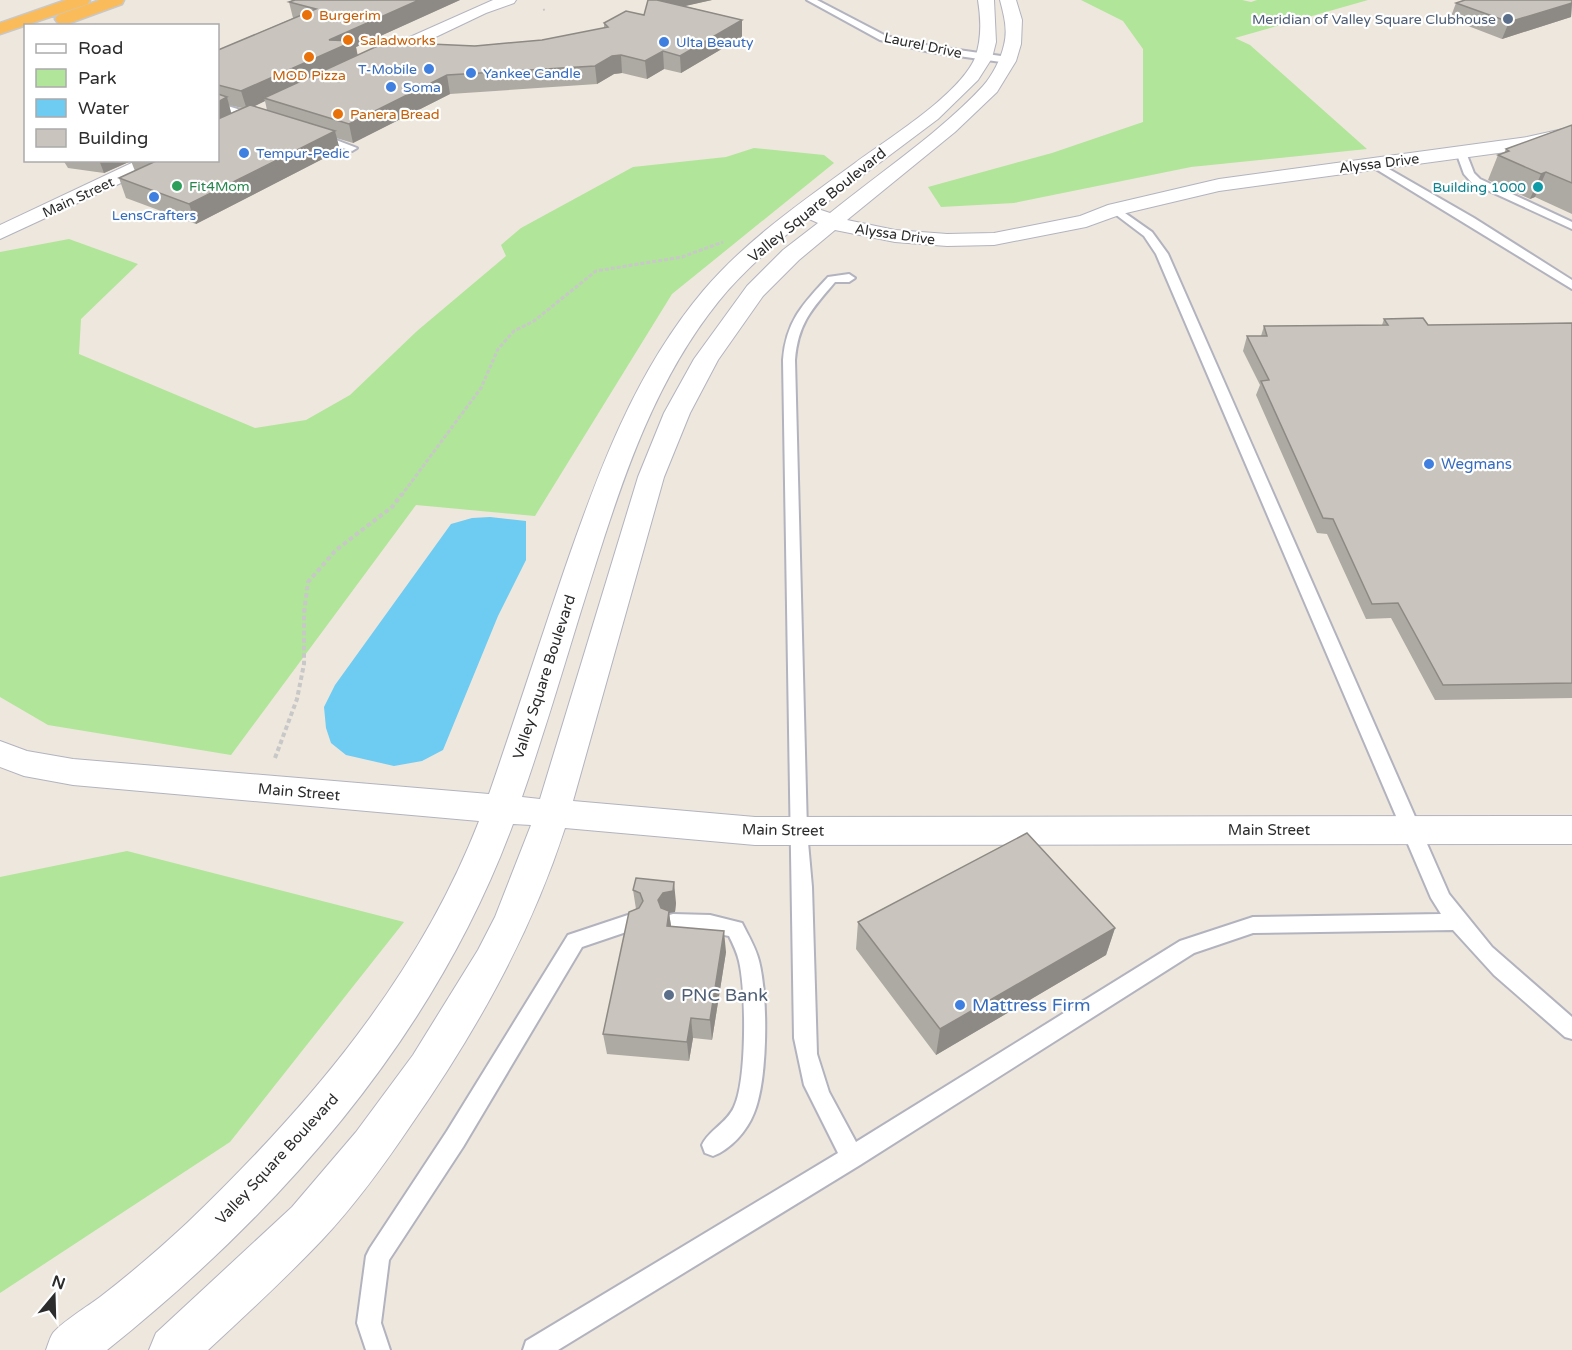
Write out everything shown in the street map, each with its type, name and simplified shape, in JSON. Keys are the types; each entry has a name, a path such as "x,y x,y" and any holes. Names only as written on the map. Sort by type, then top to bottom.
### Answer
{"highway":[{"path":"0,29 82,0"},
{"path":"50,24 116,0"},
{"path":"0,42 24,34"}],"street":[{"path":"357,67 504,0"},
{"name":"Valley Square Boulevard","path":"70,1350 187,1253 263,1178 331,1104 389,1023 429,962 464,897 483,854 615,465 628,432 654,380 712,296 764,244 826,215 980,100 998,78 989,33 986,0"},
{"name":"Valley Square Boulevard","path":"995,58 1015,29 1008,0"},
{"path":"452,3 480,10"},
{"path":"227,127 261,115"},
{"name":"Alyssa Drive","path":"826,215 849,228 895,236 994,239 1086,221 1115,209 1219,185 1546,140 1572,133"},
{"name":"Main Street","path":"0,233 151,162"},
{"name":"Valley Square Boulevard","path":"173,1350 308,1223 371,1147 421,1077 491,962 512,921 552,814 569,763 651,477 677,413 719,338 755,291 826,215"},
{"name":"Main Street","path":"0,754 24,763 73,772 755,831 1572,830"}],"lane":[{"name":"Laurel Drive","path":"811,0 883,38 916,47 995,58"},
{"path":"219,106 261,115"},
{"path":"309,134 352,148"},
{"path":"1461,152 1470,177 1572,226"},
{"path":"1374,164 1470,220 1572,285"},
{"path":"1115,209 1148,234 1162,254 1409,830 1441,898 1455,922 1482,953 1572,1030"},
{"path":"849,278 832,279 798,319 790,337 798,831 802,886 806,1059 813,1082 852,1157"},
{"path":"378,1350 369,1323 378,1256 455,1139 574,941 634,921"},
{"path":"673,922 710,923 735,929 749,960 752,1000 751,1090 745,1110 733,1127 713,1145"},
{"path":"535,1350 852,1157 1187,947 1253,925 1455,922"}],"path":[{"path":"261,789 272,768 297,699 304,664 304,613 308,582 336,550 392,507 417,477 482,388 498,349 513,331 534,321 596,271 682,257 730,237"}],"green space":[{"path":"1081,0 1242,0 1251,2 1257,0 1368,0 1235,38 1250,45 1367,149 1191,167 1014,203 941,207 928,187 1052,153 1143,122 1143,49 1123,21"},
{"path":"754,148 824,155 834,163 672,294 535,516 416,505 231,755 48,725 0,697 0,252 69,239 138,264 81,319 79,354 255,428 306,420 350,395 417,331 506,256 501,245 521,228 633,167 726,157"},
{"path":"127,851 404,922 230,1142 0,1293 0,877"}],"water":[{"path":"490,517 526,521 526,560 498,616 443,750 422,761 394,766 346,755 331,743 326,728 324,707 335,685 451,524 472,518"}],"building":[{"path":"295,0 419,0 329,40 354,41 241,91 219,85 219,50 316,9 289,2"},
{"path":"648,0 657,0 742,20 680,56 663,51 645,61 621,55 612,56 595,66 447,75 349,124 264,98 386,42 475,46 542,40 608,27 604,23 626,11 644,15"},
{"path":"1465,0 1572,0 1572,3 1509,22 1456,3"},
{"path":"219,94 227,97 219,101"},
{"path":"250,105 335,131 189,204 119,178 154,162 219,162 219,119"},
{"path":"1572,125 1572,183 1546,172 1541,174 1498,155 1509,151 1506,149"},
{"name":"Wegmans","path":"1423,318 1428,325 1572,323 1572,683 1443,685 1398,603 1372,604 1333,519 1323,518 1261,381 1269,380 1247,336 1267,336 1264,326 1388,325 1384,319"},
{"name":"Mattress Firm","path":"1027,833 1115,928 940,1029 858,922"},
{"name":"PNC Bank","path":"636,878 674,882 673,891 663,893 658,900 661,908 669,911 667,926 724,931 710,1020 691,1018 687,1042 603,1034 629,912 639,908 643,901 640,893 633,890"}],"place":[{"name":"Burgerim","path":"307,15"},
{"name":"Meridian of Valley Square Clubhouse","path":"1508,19"},
{"name":"Saladworks","path":"348,40"},
{"name":"Ulta Beauty","path":"664,42"},
{"name":"MOD Pizza","path":"309,57"},
{"name":"T-Mobile","path":"429,69"},
{"name":"Yankee Candle","path":"471,73"},
{"name":"Soma","path":"391,87"},
{"name":"Panera Bread","path":"338,114"},
{"name":"Tempur-Pedic","path":"244,153"},
{"name":"Fit4Mom","path":"177,186"},
{"name":"Building 1000","path":"1538,187"},
{"name":"LensCrafters","path":"154,197"},
{"name":"Wegmans","path":"1429,464"},
{"name":"PNC Bank","path":"669,995"},
{"name":"Mattress Firm","path":"960,1005"}]}
